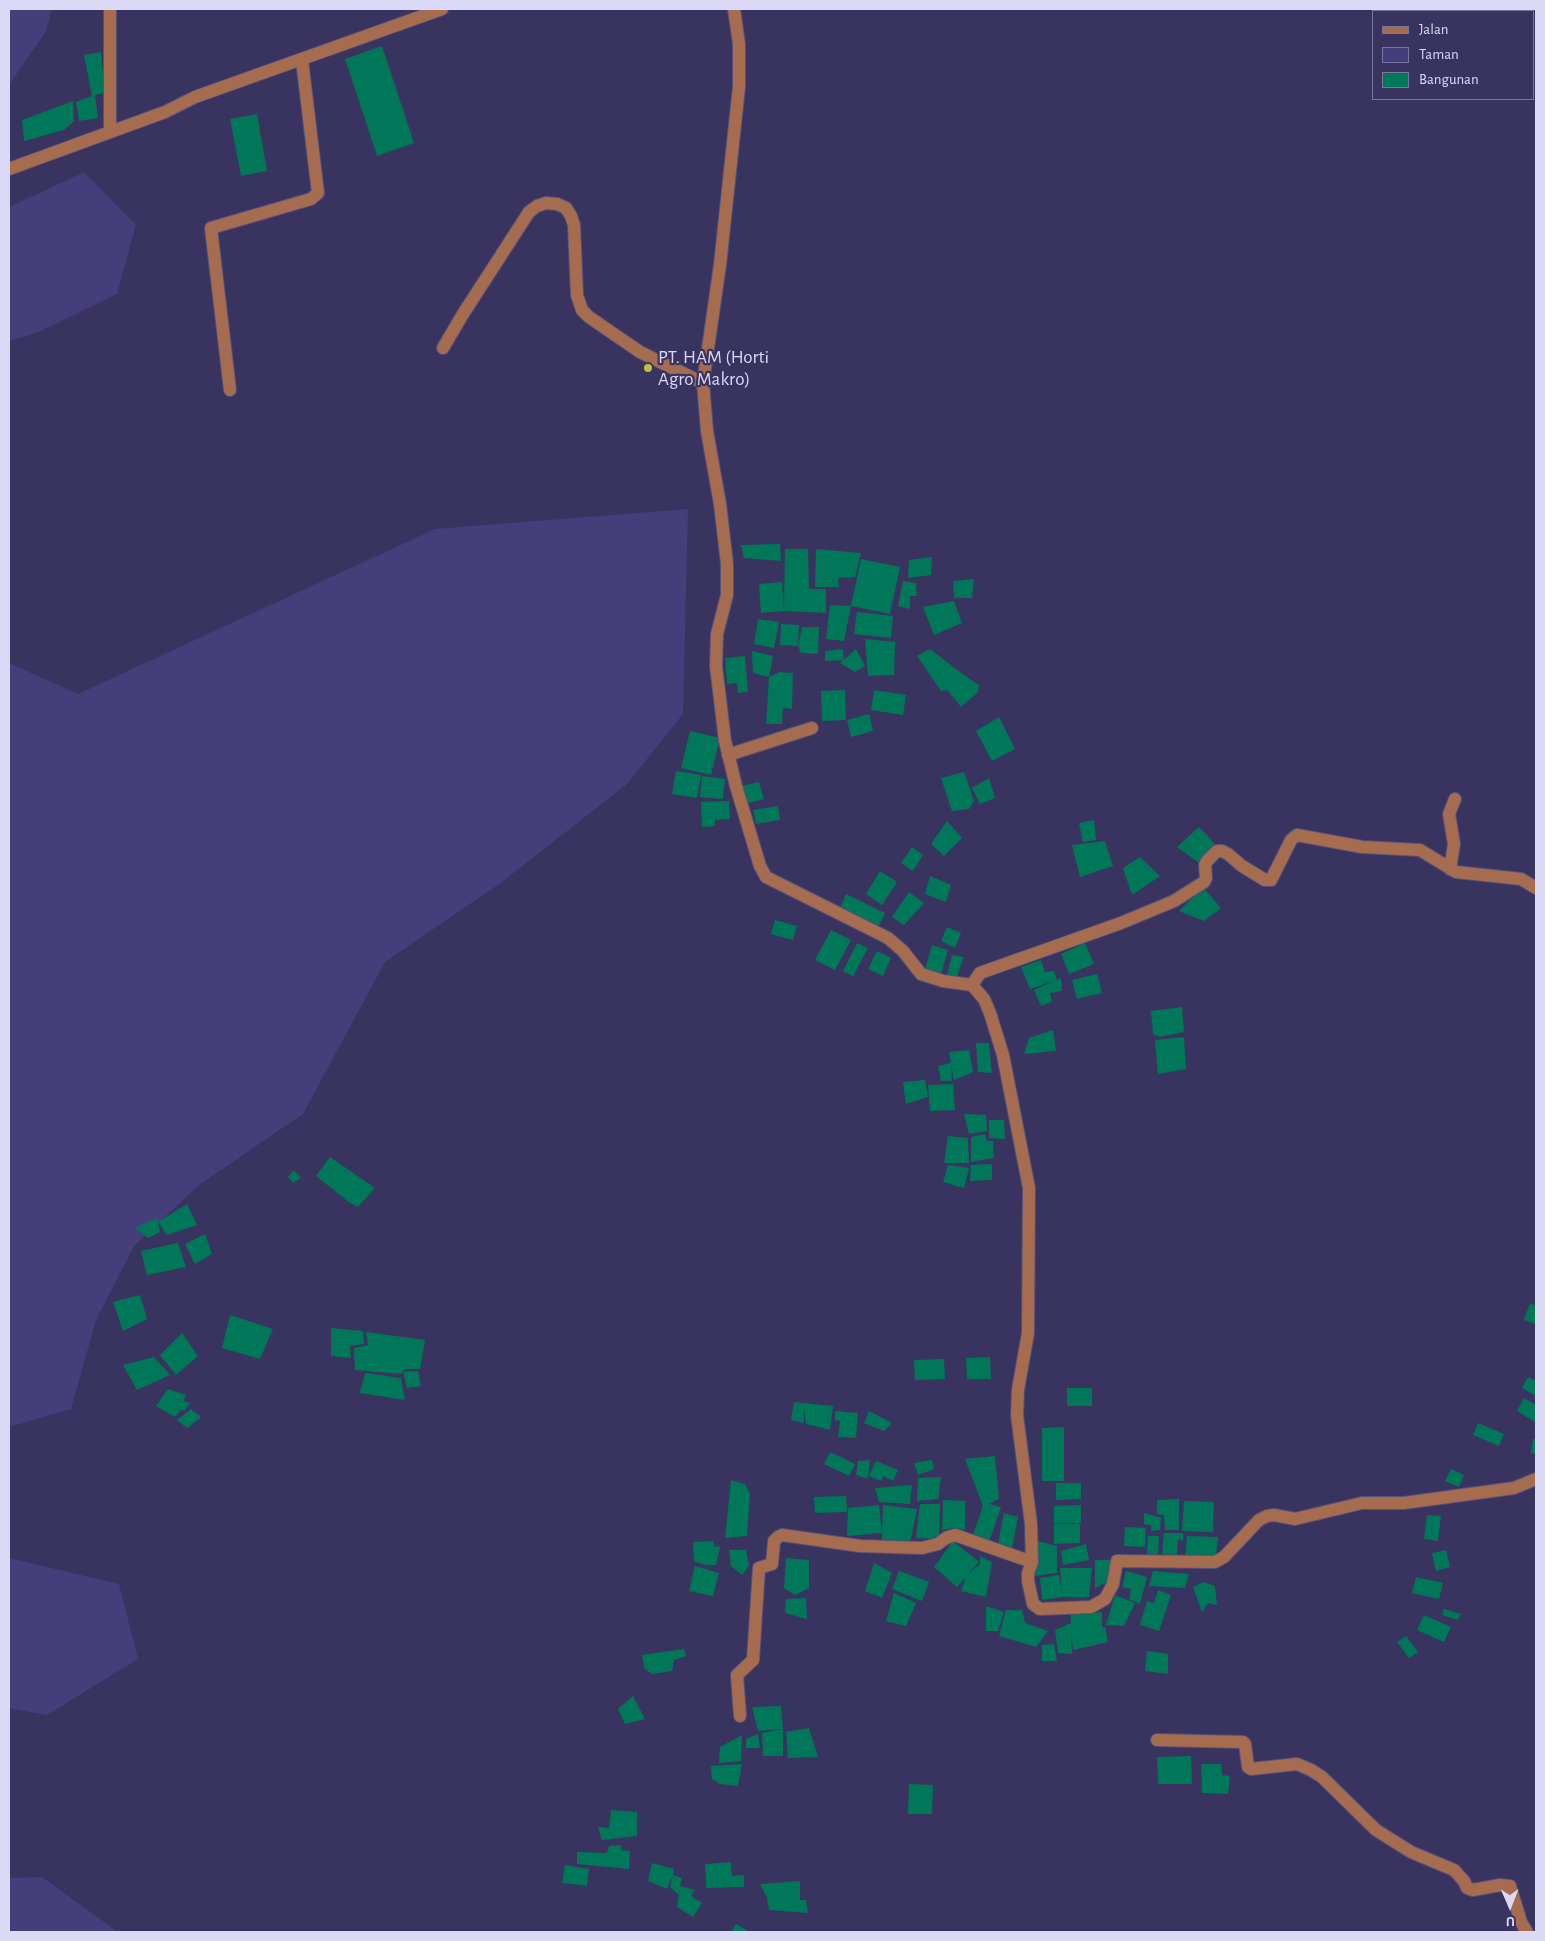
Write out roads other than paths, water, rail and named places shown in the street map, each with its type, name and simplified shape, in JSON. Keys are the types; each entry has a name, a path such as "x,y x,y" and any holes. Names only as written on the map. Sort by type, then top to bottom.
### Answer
{"street":[{"path":"110,9 110,132"},
{"path":"9,169 165,112 195,97 442,9"},
{"path":"734,9 739,44 739,88 720,265 703,383 707,431 718,487 726,564 727,595 717,634 716,666 719,700 728,755 758,857 766,877 888,938 903,951 921,974 942,982 972,985 984,999 990,1013 998,1037 1029,1188 1028,1333 1018,1390 1017,1415 1031,1524 1032,1562 1028,1573 1033,1604 1040,1609 1091,1607 1105,1599 1113,1584 1117,1561 1215,1562 1224,1557 1259,1520 1267,1516 1274,1515 1295,1519 1362,1503 1404,1502 1514,1488 1536,1479"},
{"path":"230,390 211,228 312,199 318,193 302,60"},
{"path":"443,348 529,212 537,206 546,203 557,204 566,208 572,216 577,294 582,310 589,317 646,355 703,383"},
{"path":"728,755 812,728"},
{"path":"1450,869 1454,844 1449,814 1455,799"},
{"path":"972,985 980,973 1112,926 1174,901 1204,882 1206,878 1205,866 1216,851 1228,854 1242,866 1268,880 1273,878 1291,840 1297,834 1362,847 1420,850 1456,872 1521,879 1536,888"},
{"path":"740,1716 737,1675 753,1660 759,1568 772,1564 774,1541 778,1537 782,1535 852,1546 922,1548 938,1544 946,1538 955,1536 1032,1562"},
{"path":"1157,1740 1243,1742 1245,1744 1248,1767 1251,1769 1297,1764 1311,1770 1322,1777 1376,1830 1411,1852 1454,1870 1464,1881 1467,1888 1473,1890 1500,1885 1510,1886 1520,1922 1528,1932"}],"place":[{"name":"PT. HAM (Horti Agro Makro)","path":"648,368"}]}
